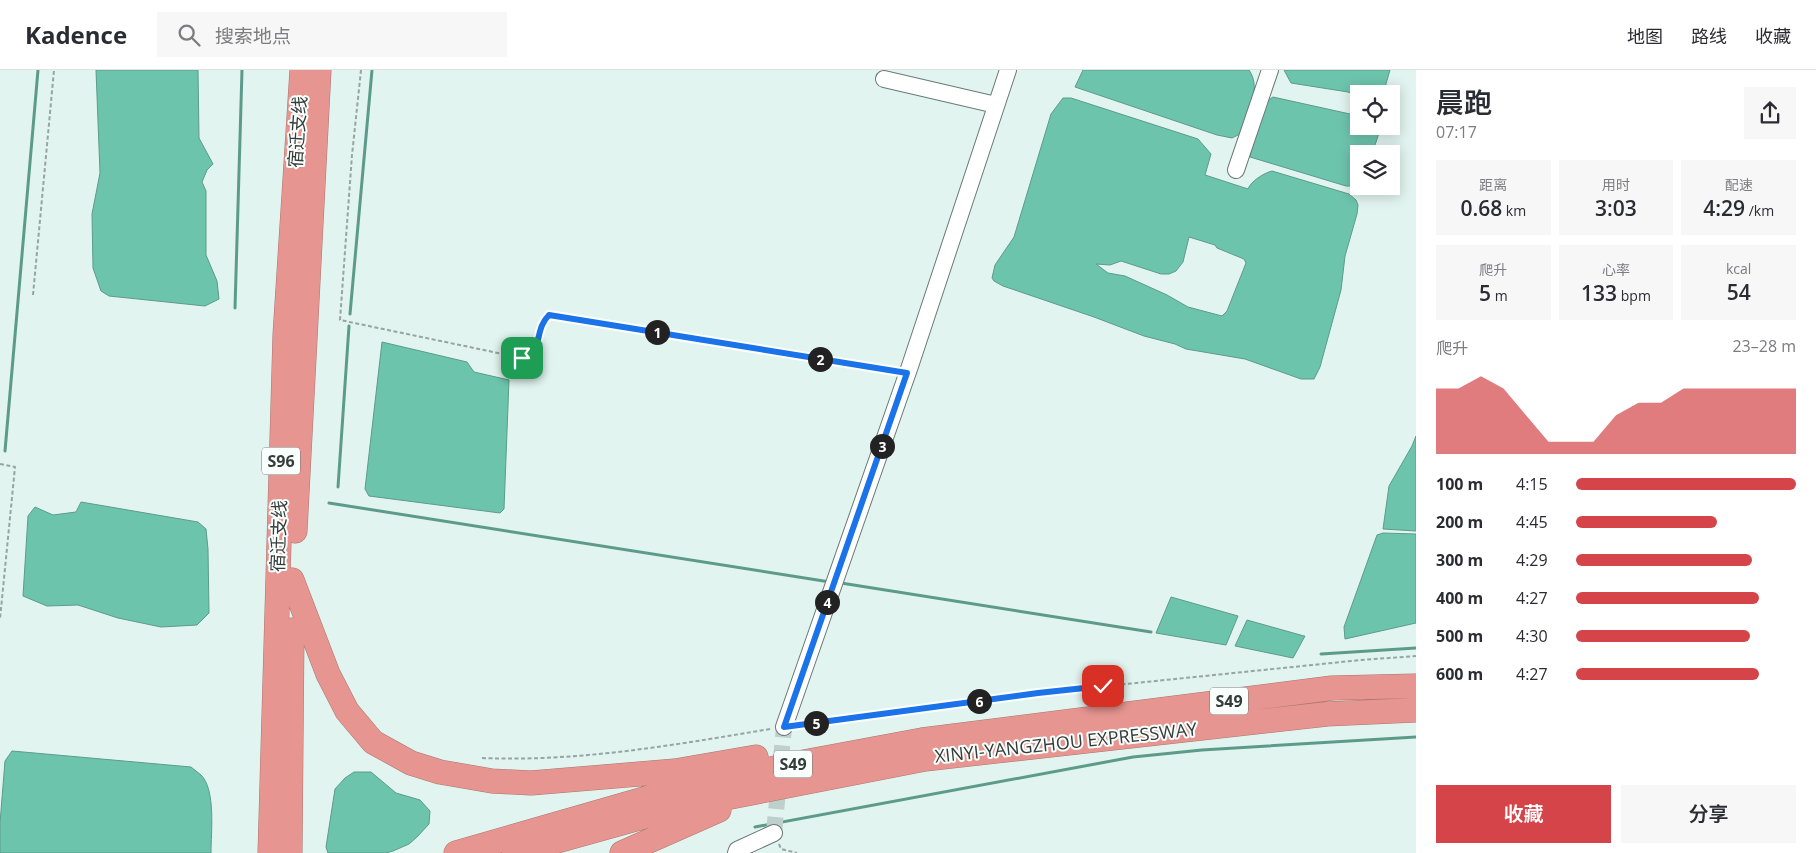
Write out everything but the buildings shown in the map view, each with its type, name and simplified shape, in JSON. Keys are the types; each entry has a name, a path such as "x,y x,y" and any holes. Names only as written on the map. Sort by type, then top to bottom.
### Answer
{"highway":[{"name":"宿迁支线","path":"270,853 285,335 302,70"},
{"name":"宿迁支线","path":"290,853 292,580 319,70"},
{"path":"292,580 328,674 347,711 373,742 412,763 440,772 492,781 577,780 675,771 921,730 1042,724"},
{"name":"XINYI-YANGZHOU EXPRESSWAY","path":"1042,724 1332,688 1416,686"},
{"name":"XINYI-YANGZHOU EXPRESSWAY","path":"925,759 1326,714 1416,710"},
{"name":"S49","path":"456,853 547,835 668,792 793,764 922,740 1042,724"},
{"path":"514,853 547,835 925,759"},
{"name":"S49","path":"622,853 718,811 753,800 826,785 925,759"}],"street":[{"path":"784,727 907,373 1008,70"},
{"path":"1236,170 1270,70"},
{"path":"884,79 996,105"},
{"path":"736,853 737,850 774,833"}],"path":[{"path":"33,295 54,70"},
{"path":"361,70 352,155 340,320 522,358 532,355 537,348 542,322 549,315 907,373"},
{"path":"0,464 15,467 0,619"},
{"path":"482,758 524,759 579,756 667,746 784,727 1048,692 1416,656"},
{"path":"774,833 781,849 796,853"}],"shaded area":[{"path":"96,70 198,70 199,138 213,164 207,170 202,182 206,191 206,255 217,281 219,299 205,306 109,296 101,291 93,268 92,214 100,173"},
{"path":"1083,70 1249,70 1253,77 1254,94 1250,111 1240,134 1232,138 1217,135 1075,87"},
{"path":"1284,70 1390,70 1386,85 1350,85 1350,93 1291,83"},
{"path":"1273,97 1350,114 1350,135 1378,135 1375,145 1350,145 1350,186 1250,157 1259,114 1264,103"},
{"path":"1063,98 1071,98 1198,139 1211,154 1205,175 1248,189 1258,178 1272,171 1349,194 1356,200 1358,205 1345,256 1341,290 1320,367 1314,379 1301,379 1245,359 1186,349 1003,286 992,278 995,265 1014,237 1051,114","holes":["1189,237 1215,245 1217,248 1244,259 1246,263 1227,311 1222,316 1188,307 1125,276 1108,273 1096,264 1110,265 1121,261 1161,274 1169,274 1176,271 1183,262"]},
{"path":"382,342 467,362 474,372 509,380 504,509 500,513 369,496 365,489"},
{"path":"1416,436 1416,531 1383,529 1389,486"},
{"path":"81,502 198,522 206,529 209,613 197,625 161,627 118,618 78,605 47,606 23,596 28,516 35,507 53,515 76,512"},
{"path":"1383,533 1416,534 1416,623 1345,639 1344,627 1377,535"},
{"path":"1171,597 1238,616 1226,645 1156,633"},
{"path":"1247,620 1305,636 1293,658 1235,646"},
{"path":"12,751 191,767 201,775 209,791 212,812 211,853 0,853 0,823 5,761"},
{"path":"354,772 371,772 396,793 420,800 430,811 429,824 409,844 393,851 386,853 328,853 326,847 335,789 345,778"}],"waterway":[{"path":"5,451 38,70"},
{"path":"235,308 242,70"},
{"path":"350,314 372,70"},
{"path":"338,487 349,326"},
{"path":"329,503 830,582"},
{"path":"841,583 1151,632"},
{"path":"1321,654 1416,648"},
{"path":"755,827 1133,757 1202,750 1416,737"}],"tunnel":[{"path":"774,833 784,727"}],"route":[{"path":"522,358 532,355 537,348 542,322 549,315 907,373 784,727 1103,686"}]}
